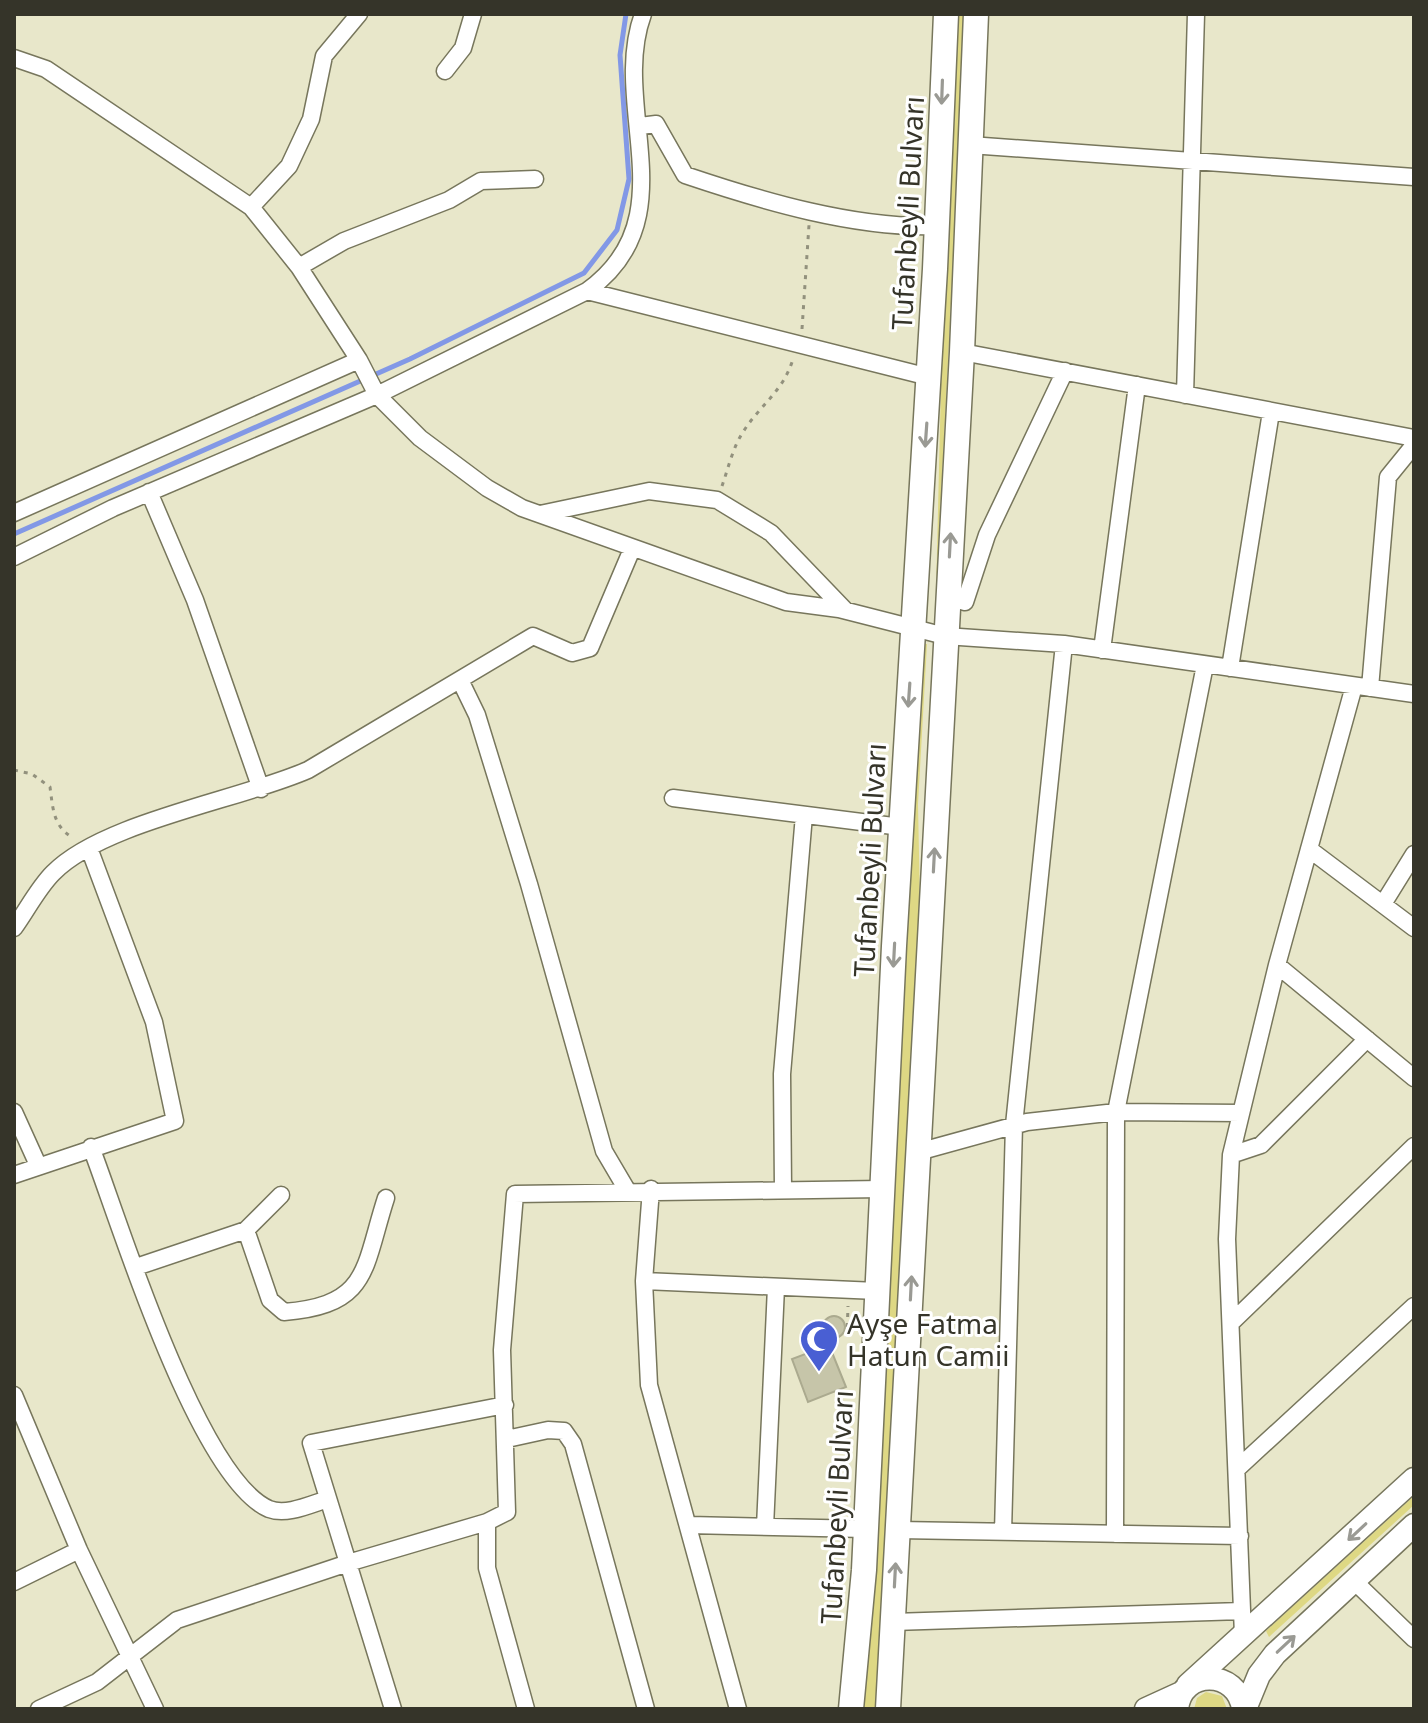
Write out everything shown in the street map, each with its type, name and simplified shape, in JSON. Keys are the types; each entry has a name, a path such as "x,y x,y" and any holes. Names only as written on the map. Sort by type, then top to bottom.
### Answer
{"highway":[{"name":"Tufanbeyli Bulvarı","path":"851,1709 866,1529 946,14"},
{"path":"888,1709 962,352 976,14"}],"main road":[{"path":"1146,1709 1182,1696 1243,1635 1414,1479"},
{"path":"1244,1709 1259,1675 1275,1654 1414,1525"},
{"path":"1182,1696 1198,1679 1219,1678 1237,1691 1244,1709"}],"street":[{"path":"251,207 289,166 311,119 324,56 359,14"},
{"path":"445,71 463,48 473,14"},
{"path":"14,557 149,492 375,393 587,291 610,275 630,238 643,198 633,52 643,14"},
{"path":"1185,395 1196,14"},
{"path":"14,58 46,69 251,207 299,267 359,360 375,393 420,438 487,488 539,514 786,602 845,610 945,636 1064,644 1414,694"},
{"path":"640,126 656,124 685,175 735,192 907,228 937,226"},
{"path":"970,145 1414,177"},
{"path":"299,267 344,241 449,200 481,181 535,179"},
{"path":"587,291 929,377"},
{"path":"962,352 1414,438"},
{"path":"14,513 359,360"},
{"path":"947,597 965,602 987,535 1065,371"},
{"path":"1102,650 1137,385"},
{"path":"1230,668 1271,412"},
{"path":"1243,1635 1233,1321 1227,1239 1231,1155 1309,849 1362,687 1388,477 1414,445"},
{"path":"539,514 649,491 717,500 771,533 845,610"},
{"path":"149,492 195,600 261,789"},
{"path":"14,928 54,872 89,848 172,815 261,789 308,770 533,636 572,653 590,648 632,549"},
{"path":"1003,1532 1014,1125 1064,644"},
{"path":"1115,1534 1116,1112 1205,665"},
{"path":"460,680 477,715 529,884 604,1151 627,1190"},
{"path":"673,798 901,827"},
{"path":"783,1189 782,1074 804,815"},
{"path":"14,1175 175,1121 154,1022 89,848"},
{"path":"1309,849 1414,928"},
{"path":"1383,904 1414,854"},
{"path":"1277,965 1414,1078"},
{"path":"1231,1155 1261,1145 1367,1039"},
{"path":"14,1112 38,1165"},
{"path":"918,1152 1014,1125 1116,1112 1241,1113"},
{"path":"1233,1321 1414,1146"},
{"path":"91,1147 192,1413 236,1479 255,1501 273,1511 290,1510 328,1499"},
{"path":"651,1189 644,1281 649,1385 738,1709"},
{"path":"39,1709 97,1682 177,1620 348,1563 487,1522 507,1512 502,1350 515,1194 651,1189 882,1189"},
{"path":"136,1267 246,1230 281,1195"},
{"path":"246,1230 270,1300 284,1312 314,1310 340,1300 360,1281 386,1198"},
{"path":"644,1281 877,1291"},
{"path":"765,1527 776,1287"},
{"path":"1238,1468 1414,1306"},
{"path":"14,1395 19,1422 133,1656 155,1709"},
{"path":"393,1709 311,1443 505,1405"},
{"path":"507,1439 548,1430 564,1431 573,1444 646,1709"},
{"path":"487,1522 487,1568 526,1709"},
{"path":"689,1525 866,1529"},
{"path":"898,1530 1240,1536"},
{"path":"14,1582 79,1550"},
{"path":"1353,1580 1414,1639"},
{"path":"893,1622 1242,1611"}],"path":[{"path":"717,500 740,435 758,410 767,406 789,371 804,316 806,235 814,210"},
{"path":"14,770 32,774 50,787 54,818 58,825 63,832 89,848"},
{"path":"847,1337 849,1290"}],"shaded area":[{"path":"957,14 966,14 936,593 942,343"},
{"path":"923,644 927,644 918,804 920,904 878,1709 862,1709 873,1591"},
{"path":"1414,1496 1414,1505 1269,1637 1266,1631"},
{"path":"1206,1692 1222,1696 1227,1709 1194,1709 1197,1698"}],"building":[{"path":"834,1316 842,1319 845,1327 842,1335 834,1338 826,1335 823,1327 826,1319"},
{"name":"Ayşe Fatma Hatun Camii","path":"829,1345 846,1387 808,1402 792,1359"}],"waterway":[{"path":"14,534 410,359 584,273 617,230 629,179 620,55 626,14"}],"place":[{"name":"Ayşe Fatma Hatun Camii","path":"819,1373"}]}
